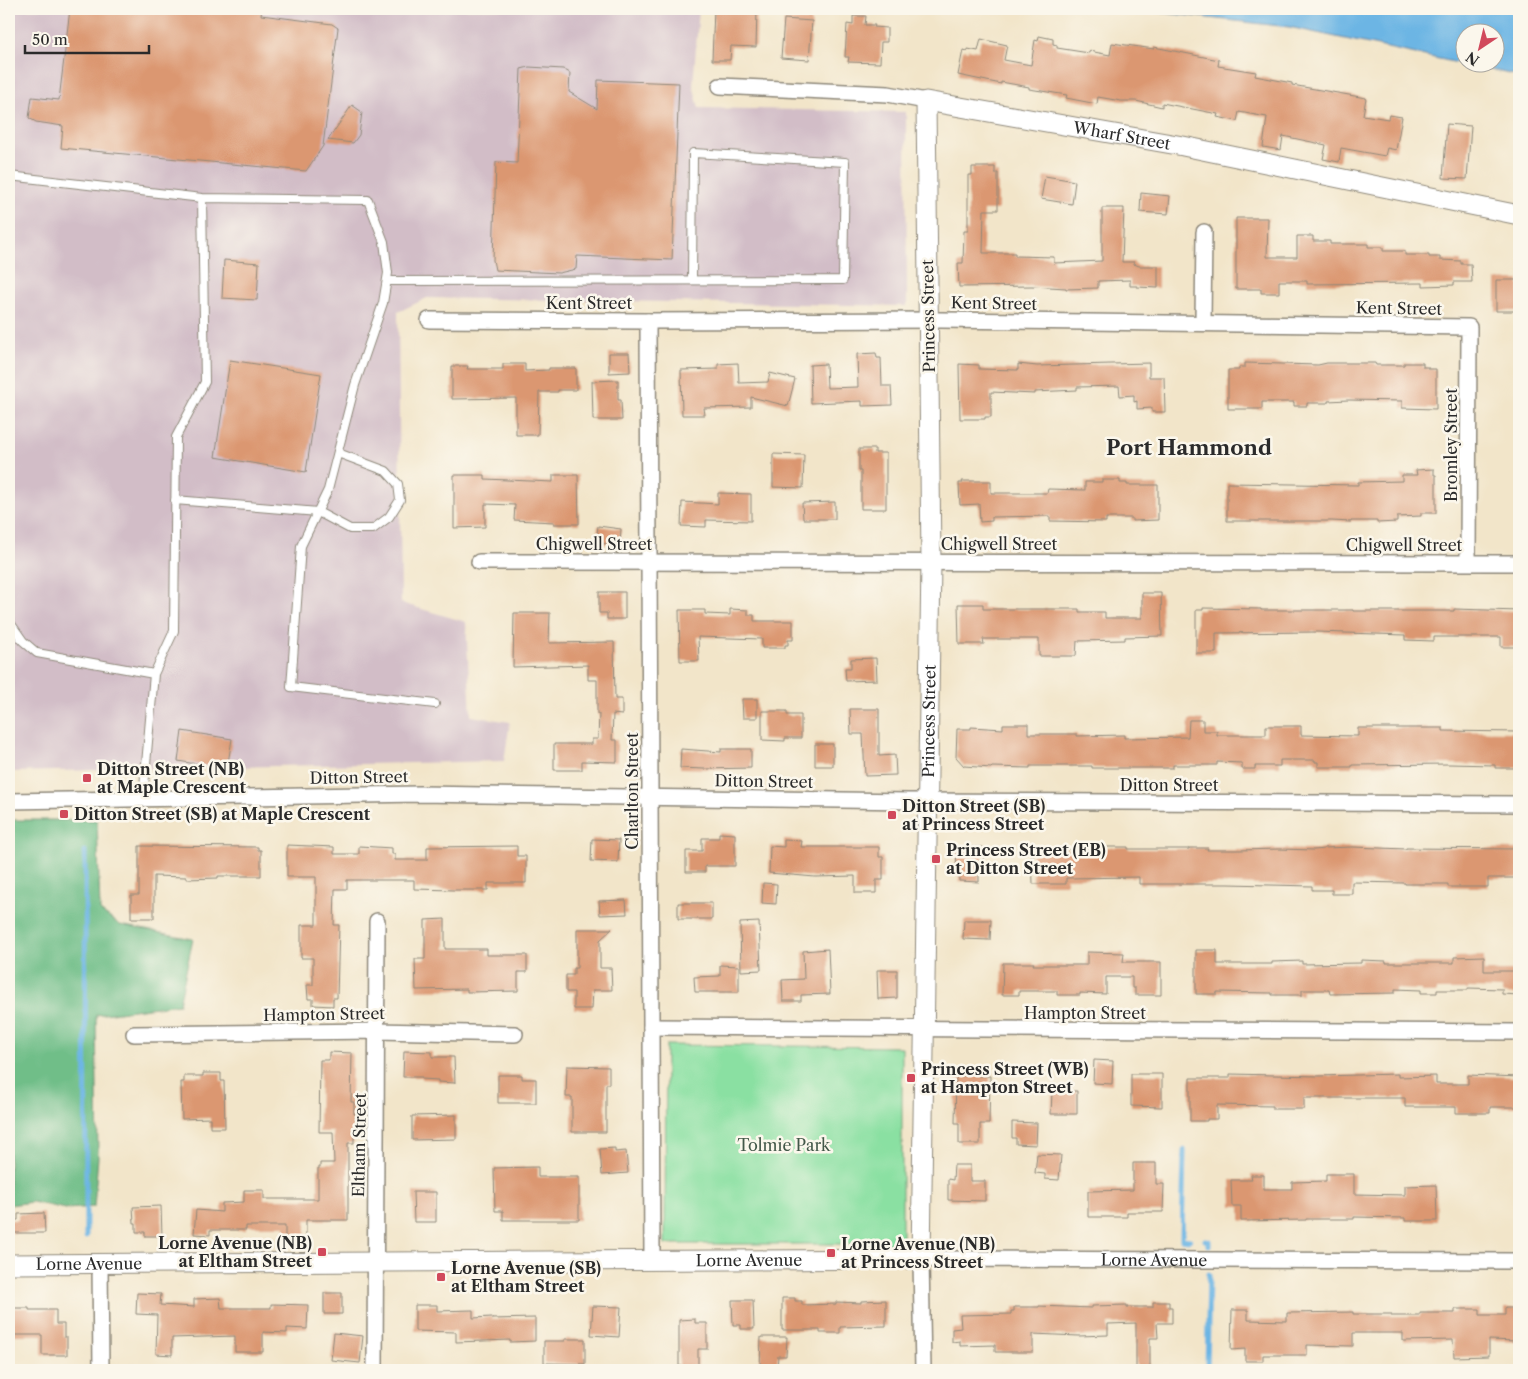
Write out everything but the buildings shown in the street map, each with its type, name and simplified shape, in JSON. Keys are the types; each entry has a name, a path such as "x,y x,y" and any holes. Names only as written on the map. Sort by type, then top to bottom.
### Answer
{"street":[{"name":"Wharf Street","path":"720,86 888,94 1191,148 1519,215"},
{"name":"Princess Street","path":"923,1370 921,1260 926,801 931,562 926,101"},
{"path":"1203,322 1204,232"},
{"name":"Kent Street","path":"429,320 929,320 1203,322 1469,327"},
{"name":"Charlton Street","path":"648,321 652,1261"},
{"name":"Bromley Street","path":"1468,562 1469,327"},
{"name":"Chigwell Street","path":"479,562 1519,563"},
{"name":"Ditton Street","path":"9,801 420,794 926,801 1519,804"},
{"name":"Eltham Street","path":"375,1370 377,921"},
{"name":"Hampton Street","path":"651,1028 1519,1032"},
{"name":"Hampton Street","path":"134,1034 377,1031 515,1034"},
{"name":"Lorne Avenue","path":"9,1264 921,1260 1519,1261"},
{"path":"100,1264 101,1370"}],"lane":[{"path":"387,281 843,280 844,162 693,153 692,280"},
{"path":"9,176 202,198 368,200 384,242 388,273 387,281 383,303 355,385 328,490 301,546 291,687 435,704"},
{"path":"144,798 154,674 174,631 176,437 206,382 202,198"},
{"path":"175,500 318,512 350,529 373,530 389,517 400,500 398,484 386,471 338,453"},
{"path":"9,620 23,641 37,653 154,674"}],"shaded area":[{"path":"9,9 699,9 693,85 699,108 906,112 907,306 427,298 398,312 401,603 466,622 471,716 510,722 504,761 9,772"}],"green space":[{"path":"9,820 97,820 100,911 120,925 193,939 179,1004 96,1015 98,1157 94,1207 66,1209 32,1202 9,1205"},
{"name":"Tolmie Park","path":"666,1045 902,1047 902,1244 665,1244"}],"water":[{"path":"1128,9 1519,9 1519,76 1500,72 1506,72 1506,22 1456,22 1456,63 1289,27"}],"waterway":[{"path":"85,851 86,1237"},
{"path":"1184,1150 1182,1239 1190,1240"},
{"path":"1205,1240 1209,1241 1209,1246"},
{"path":"1207,1370 1209,1274"}],"place":[{"name":"Ditton Street (NB) at Maple Crescent","path":"87,778"},
{"name":"Ditton Street (SB) at Maple Crescent","path":"64,814"},
{"name":"Ditton Street (SB) at Princess Street","path":"892,815"},
{"name":"Princess Street (EB) at Ditton Street","path":"936,859"},
{"name":"Princess Street (WB) at Hampton Street","path":"911,1078"},
{"name":"Lorne Avenue (NB) at Eltham Street","path":"322,1252"},
{"name":"Lorne Avenue (NB) at Princess Street","path":"831,1253"},
{"name":"Lorne Avenue (SB) at Eltham Street","path":"441,1277"}],"district":[{"name":"Port Hammond","path":"1189,447"}]}
